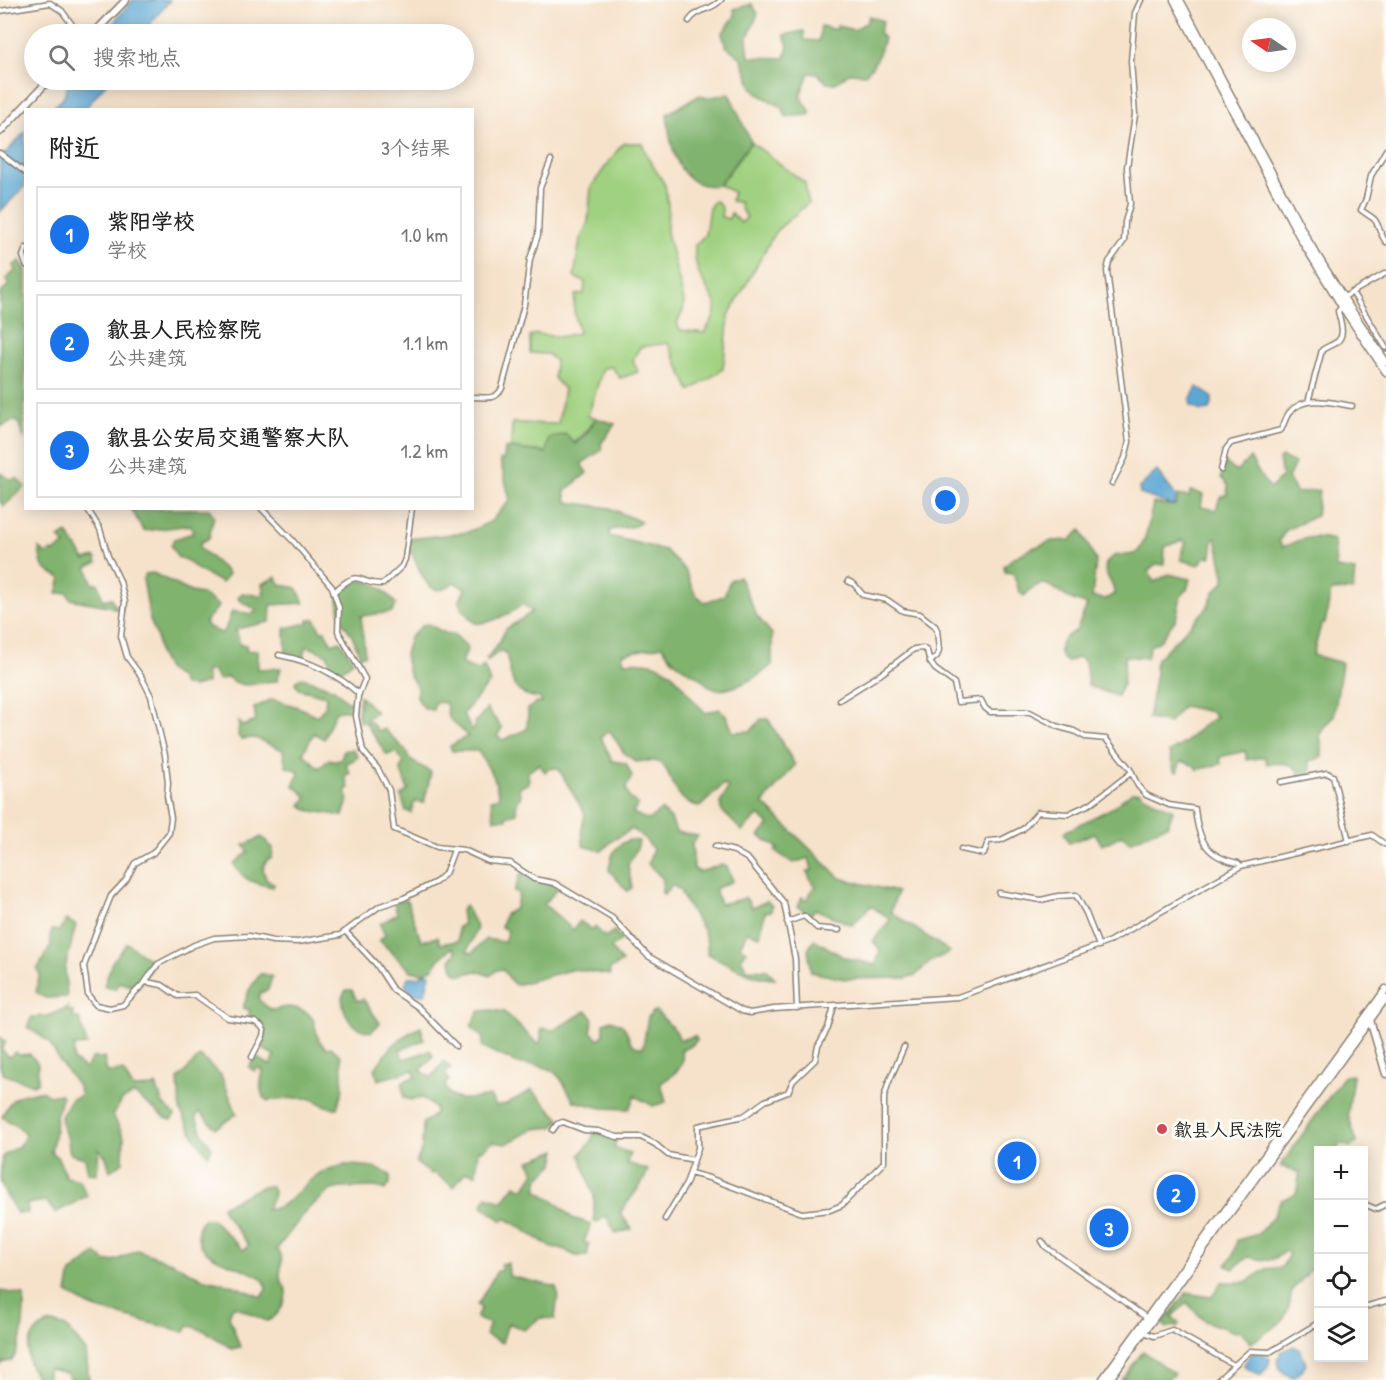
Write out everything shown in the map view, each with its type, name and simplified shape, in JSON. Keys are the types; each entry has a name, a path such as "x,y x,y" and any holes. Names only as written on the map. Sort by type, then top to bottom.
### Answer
{"main road":[{"path":"103,24 126,0"},
{"path":"1174,0 1290,220 1342,307 1386,372"},
{"path":"1180,0 1295,217 1343,298 1386,362"},
{"path":"0,132 40,90"},
{"path":"1102,1380 1386,989"},
{"path":"1109,1380 1386,998"},
{"path":"1370,1020 1386,1074"}],"street":[{"path":"688,21 695,13 714,6 721,0"},
{"path":"1112,483 1125,458 1130,442 1107,271 1109,262 1124,241 1125,222 1130,204 1127,168 1135,115 1131,61 1135,13 1141,0"},
{"path":"0,11 50,3 62,11 72,24"},
{"path":"1386,150 1371,177 1361,210 1374,219 1381,237 1386,242"},
{"path":"0,153 24,171"},
{"path":"474,397 494,397 502,388 524,305 530,259 538,235 540,188 551,160"},
{"path":"1343,298 1386,273"},
{"path":"1352,292 1386,348"},
{"path":"1308,402 1322,350 1338,342 1340,338 1342,325 1338,313 1342,307"},
{"path":"1221,470 1226,449 1231,443 1281,430 1290,412 1308,402 1327,401 1352,406"},
{"path":"88,510 100,529 108,556 120,581 125,602 121,636 127,657 141,676 151,696 165,755 171,824 169,833 154,852 135,862 126,880 111,896 86,958 85,973 90,1000 96,1005 110,1008 123,1005 145,982 158,963 214,938 249,936 273,941 297,942 333,938 346,932 380,906 404,898 436,882 445,874 454,849"},
{"path":"263,510 294,542 334,592 339,608 338,631 365,677 359,694 356,716 363,749 378,769 389,790 394,829 437,847 464,850 490,861 510,863 534,879 554,884 612,918 648,956 742,1011 750,1013 952,999 1099,946 1241,866 1372,835 1386,845"},
{"path":"334,592 351,579 362,579 380,585 387,582 402,566 405,559 412,510"},
{"path":"848,581 854,584 863,596 887,600 903,611 921,614 935,626 938,630 939,650 937,657 930,662"},
{"path":"839,700 881,674 914,649 920,647 925,649 935,669 954,683 958,702 981,700 990,712 1027,711 1085,737 1106,739 1132,772 1138,786 1146,795 1169,805 1195,809 1200,836 1205,845 1215,855 1241,866"},
{"path":"279,655 302,660 328,671 346,682 359,694"},
{"path":"961,849 983,855 988,841 1002,840 1023,829 1038,812 1069,813 1090,804 1132,772"},
{"path":"1281,782 1327,773 1333,776 1349,841"},
{"path":"715,846 739,853 755,865 784,902 795,959 797,1008"},
{"path":"999,893 1041,900 1076,895 1099,946"},
{"path":"787,922 804,916 817,928 839,930"},
{"path":"346,932 376,964 393,990 418,1007 456,1046"},
{"path":"145,982 162,985 178,996 195,995 228,1018 255,1022 261,1026 264,1030 263,1036 252,1057"},
{"path":"665,1219 690,1173 698,1148 696,1130 699,1125 744,1116 765,1101 788,1092 793,1082 815,1060 818,1046 828,1028 834,1006"},
{"path":"690,1173 800,1213 830,1210 842,1205 884,1162 884,1098 904,1047"},
{"path":"553,1130 555,1126 563,1122 584,1130 598,1131 617,1137 641,1137 669,1155 694,1160"},
{"path":"1368,1206 1376,1209 1386,1204"},
{"path":"1042,1241 1055,1253 1147,1318"},
{"path":"1368,1306 1386,1301"},
{"path":"1218,1380 1250,1351 1270,1352 1314,1325"},
{"path":"1144,1332 1154,1336 1172,1330 1234,1365"}],"green space":[{"path":"752,4 758,14 747,39 749,57 785,58 788,46 784,35 804,31 804,40 819,41 821,26 836,30 837,26 854,30 867,22 869,16 883,21 879,33 884,38 875,62 865,74 849,73 836,83 827,83 818,74 809,73 800,96 811,112 809,115 786,117 782,107 756,93 741,58 726,46 722,34 735,16 734,9"},
{"path":"729,93 751,142 719,185 705,185 685,174 678,164 670,139 667,114 700,95 707,98"},
{"path":"751,142 805,183 808,203 776,231 729,315 723,369 690,391 668,343 640,347 633,360 638,372 620,378 612,367 603,368 588,416 596,418 578,440 560,450 538,451 511,448 512,423 558,424 564,389 554,378 555,361 548,354 530,353 530,336 537,334 559,337 579,333 574,311 575,295 584,294 585,282 574,277 580,240 588,223 591,187 619,148 624,143 642,143 648,158 665,185 668,204 667,232 684,301 683,311 677,323 680,330 704,333 714,317 716,304 698,272 695,245 705,235 709,208 714,201 718,202 722,210 721,217 729,219 731,213 741,223 747,217 740,208 741,203 731,201 733,192 719,185"},
{"path":"20,261 24,267 24,439 18,422 12,421 0,427 0,294 9,284 6,279 16,270 13,266"},
{"path":"596,418 615,424 601,444 602,450 581,464 587,473 565,491 567,502 610,508 641,522 635,526 610,530 609,536 665,550 685,570 695,594 705,602 724,596 730,580 739,576 757,616 772,634 772,665 752,679 726,689 712,688 677,664 662,646 622,654 624,662 655,664 665,669 706,713 719,709 726,715 733,732 751,731 761,719 768,719 795,765 763,803 840,878 897,892 891,912 950,952 931,961 916,975 906,978 845,979 811,972 808,950 814,939 843,957 876,965 880,950 873,941 891,919 871,906 852,925 815,909 810,916 798,906 802,897 806,900 816,885 812,883 807,872 812,870 809,858 793,863 775,851 778,848 759,836 769,825 759,815 742,831 721,810 721,801 728,788 724,784 700,807 686,802 672,783 663,765 649,761 636,762 624,753 610,731 601,737 612,761 626,763 632,776 626,788 629,797 638,805 633,813 648,820 661,810 671,819 676,832 698,836 692,843 694,869 700,872 723,864 727,866 733,881 715,889 720,904 746,898 752,908 767,901 772,906 771,911 765,912 760,936 747,932 740,947 747,951 741,959 747,969 767,970 776,979 749,973 707,954 707,944 702,928 680,890 672,885 664,894 662,893 663,879 648,864 653,849 643,837 632,829 613,840 602,851 583,846 582,827 585,814 558,768 548,769 545,772 539,764 528,772 529,783 518,788 521,795 516,806 517,813 506,816 507,819 494,819 491,800 499,797 494,777 478,751 452,751 450,746 468,736 448,717 446,703 435,702 433,710 425,709 417,698 417,688 408,672 405,654 410,637 423,625 428,624 447,634 454,634 468,648 461,664 478,670 484,666 490,682 463,714 472,730 476,726 474,723 487,709 502,728 497,736 503,740 527,729 528,709 535,703 542,703 540,698 523,694 517,690 506,654 503,651 486,659 506,629 532,612 523,604 500,618 475,623 462,610 459,602 465,589 454,582 438,590 432,588 422,577 412,553 407,554 410,539 468,532 490,522 510,500 500,460 504,459 505,449 546,453 549,438 566,434 575,444 586,434"},
{"path":"1282,457 1295,463 1288,478 1297,493 1319,490 1316,516 1286,530 1279,541 1283,547 1308,538 1320,537 1334,540 1336,568 1355,571 1353,590 1331,591 1325,624 1321,625 1313,655 1342,663 1334,716 1323,728 1320,736 1322,758 1309,761 1311,774 1300,776 1291,765 1267,764 1265,757 1247,760 1245,751 1220,757 1221,764 1197,770 1195,766 1181,761 1177,772 1174,771 1169,752 1185,743 1200,728 1216,717 1211,712 1183,706 1169,723 1148,719 1156,673 1155,666 1157,659 1207,608 1214,592 1224,582 1216,538 1213,540 1210,557 1205,557 1199,565 1181,560 1182,550 1186,543 1182,540 1165,547 1164,565 1156,564 1148,571 1154,582 1169,574 1190,579 1187,590 1181,596 1176,619 1160,641 1150,646 1147,658 1125,656 1123,684 1117,696 1088,686 1085,662 1079,657 1067,662 1060,653 1063,641 1076,631 1087,605 1042,584 1031,589 1024,596 1019,591 1013,573 1005,572 1004,566 1030,549 1052,541 1070,540 1081,530 1096,561 1092,597 1106,599 1114,594 1114,590 1106,572 1106,564 1113,556 1132,555 1139,550 1147,530 1153,503 1174,506 1178,495 1189,497 1190,491 1203,494 1201,507 1216,510 1220,497 1227,494 1228,485 1221,478 1225,462 1236,472 1250,458 1263,480 1271,488 1282,477 1279,459"},
{"path":"0,473 11,480 17,478 24,488 4,506 0,502"},
{"path":"132,510 210,510 214,516 209,538 200,543 200,548 228,574 222,583 198,570 186,560 177,557 171,545 174,539 193,533 191,525 144,531"},
{"path":"67,533 85,560 95,557 97,563 87,567 93,584 98,583 103,600 112,598 114,605 122,606 122,611 70,599 67,592 57,594 61,578 44,568 39,548 46,554 53,552 65,545 59,538"},
{"path":"153,573 191,592 202,594 219,606 205,622 207,626 221,633 225,630 232,611 252,614 257,610 239,600 242,593 262,596 264,595 262,584 276,577 281,585 297,588 304,603 271,605 270,622 236,629 240,645 246,645 247,651 257,650 258,669 281,668 277,681 251,685 240,684 227,677 219,680 212,670 204,673 207,683 193,687 183,685 180,678 167,669 159,653 157,637 150,620 143,579 146,574"},
{"path":"352,580 372,583 396,604 392,612 361,616 365,655 360,656 352,635 341,620 337,593"},
{"path":"315,619 332,644 340,641 353,661 338,673 331,670 328,655 307,646 302,659 286,654 285,628 308,623 308,620"},
{"path":"301,677 334,689 349,703 355,700 353,709 335,712 324,739 314,733 303,753 319,768 329,759 338,761 342,758 343,751 353,749 358,757 346,764 350,773 345,776 349,788 346,789 348,800 343,816 307,810 301,805 306,798 305,795 293,785 299,774 297,770 286,767 283,750 255,738 241,739 238,736 239,722 243,726 256,721 254,708 272,699 317,716 325,707 326,696 299,689 295,683"},
{"path":"360,696 376,712 367,718 378,731 384,729 408,753 410,760 431,772 424,803 415,801 411,813 406,811 401,796 408,790 400,768 404,762 396,752 387,755 364,721 359,723"},
{"path":"1132,792 1140,792 1173,810 1168,825 1130,842 1122,835 1102,845 1095,833 1069,843 1064,832 1112,808"},
{"path":"262,837 273,848 272,858 266,861 263,869 266,879 274,884 273,887 250,881 234,864 248,852 244,845"},
{"path":"629,840 639,841 628,865 632,888 627,891 609,870 614,852"},
{"path":"521,873 534,882 550,884 558,889 544,904 573,930 580,921 592,930 595,927 605,937 614,931 622,939 611,948 622,962 609,970 610,975 574,969 516,985 502,969 490,976 477,971 457,974 451,958 456,953 453,947 438,960 434,968 422,973 411,971 379,940 385,936 380,924 397,914 394,903 407,900 421,941 438,937 440,944 458,941 458,927 463,925 461,910 465,905 477,928 467,951 472,953 486,939 504,942 508,931 501,927 505,914 515,909 519,893 514,891"},
{"path":"66,920 76,925 65,968 67,997 45,998 36,992 40,973 37,970 51,945 52,930 59,931"},
{"path":"127,943 154,963 138,988 119,982 116,989 104,986 112,962"},
{"path":"260,974 272,977 268,990 260,993 259,1000 271,1010 290,1007 309,1014 321,1042 326,1048 331,1047 341,1056 343,1089 337,1108 308,1098 268,1101 262,1094 263,1070 257,1068 254,1071 249,1067 256,1057 270,1065 275,1056 262,1048 265,1042 265,1026 247,1019 250,1010 243,1008 249,990"},
{"path":"346,990 352,990 357,1001 363,999 380,1023 371,1032 354,1025 347,1015 342,997"},
{"path":"68,1007 68,1011 73,1011 73,1018 79,1018 87,1045 74,1046 73,1060 85,1069 92,1058 104,1058 107,1072 123,1071 133,1088 156,1085 163,1104 175,1115 171,1120 167,1119 134,1094 122,1100 113,1115 124,1137 123,1162 110,1171 106,1157 99,1149 97,1174 88,1173 85,1158 71,1154 63,1129 61,1117 71,1099 81,1095 78,1086 60,1062 49,1042 27,1027 32,1017 48,1016"},
{"path":"479,1011 504,1012 537,1043 541,1041 541,1028 554,1030 586,1011 592,1017 591,1032 599,1039 604,1034 604,1023 611,1020 624,1027 632,1044 643,1047 648,1017 656,1011 676,1031 680,1040 695,1036 697,1040 691,1046 681,1050 682,1061 678,1070 661,1083 666,1102 653,1106 635,1096 629,1109 602,1108 574,1101 561,1080 550,1070 515,1063 482,1047 483,1038 471,1027"},
{"path":"421,1027 424,1040 400,1050 403,1059 430,1051 433,1056 421,1070 431,1078 444,1062 451,1068 445,1074 449,1080 445,1085 452,1096 470,1099 490,1096 496,1106 506,1104 532,1090 560,1119 553,1127 534,1129 506,1144 492,1142 483,1150 478,1150 476,1174 465,1172 454,1187 434,1173 431,1174 416,1163 422,1148 423,1123 433,1116 436,1110 423,1098 411,1100 404,1098 402,1084 405,1080 416,1077 413,1070 378,1080 375,1069 395,1044"},
{"path":"0,1037 6,1042 1,1049 9,1057 15,1052 19,1055 30,1054 38,1064 38,1082 33,1085 3,1074 0,1067"},
{"path":"200,1056 221,1075 237,1114 216,1128 199,1112 196,1117 203,1135 212,1148 208,1155 195,1138 180,1110 178,1079"},
{"path":"1353,1075 1348,1114 1357,1143 1352,1146 1340,1144 1339,1146 1314,1146 1314,1266 1292,1290 1283,1321 1251,1343 1240,1331 1235,1332 1205,1321 1187,1303 1172,1316 1179,1324 1177,1327 1174,1325 1167,1328 1162,1324 1186,1293 1211,1297 1222,1282 1246,1282 1266,1269 1282,1267 1289,1254 1285,1251 1276,1258 1268,1260 1248,1257 1233,1269 1226,1265 1233,1256 1237,1240 1258,1234 1274,1215 1281,1200 1296,1194 1300,1173 1280,1166 1344,1076"},
{"path":"42,1091 49,1096 60,1094 62,1096 56,1116 51,1152 58,1158 66,1177 79,1180 87,1196 55,1213 46,1201 27,1204 28,1213 17,1213 2,1187 1,1168 4,1155 19,1145 25,1135 20,1128 2,1117 16,1097"},
{"path":"594,1132 617,1138 614,1148 630,1153 627,1163 648,1170 643,1182 620,1213 632,1229 616,1234 606,1216 596,1223 594,1221 594,1196 580,1155 591,1142"},
{"path":"557,1150 554,1164 539,1178 536,1190 558,1204 572,1218 591,1224 584,1242 589,1244 587,1256 576,1256 560,1248 551,1247 507,1219 501,1220 482,1206 487,1196 502,1202 515,1185 524,1189 535,1172 529,1161"},
{"path":"345,1165 379,1170 390,1175 390,1184 385,1190 376,1187 331,1190 306,1211 277,1249 281,1259 280,1277 286,1290 285,1300 274,1317 266,1321 233,1307 229,1316 240,1347 232,1349 205,1331 188,1325 185,1332 97,1309 67,1293 71,1273 96,1253 106,1262 117,1260 137,1250 171,1262 201,1278 232,1285 262,1297 266,1287 263,1280 255,1274 217,1258 206,1251 199,1242 199,1227 203,1219 212,1219 243,1250 249,1245 223,1212 222,1206 261,1187 271,1186 274,1195 266,1210 274,1208 288,1201 320,1173"},
{"path":"508,1263 509,1276 556,1287 558,1294 555,1319 540,1318 524,1330 508,1323 502,1343 485,1335 490,1324 476,1318 481,1308 477,1305 497,1271 501,1271 501,1264"},
{"path":"0,1291 24,1295 19,1345 12,1361 4,1362 0,1366"},
{"path":"53,1323 66,1327 86,1351 89,1380 71,1380 66,1373 48,1369 48,1380 38,1380 29,1363 28,1349 36,1332"},
{"path":"1143,1351 1174,1374 1167,1380 1122,1380"}],"water":[{"path":"133,0 170,0 150,24 112,24"},
{"path":"66,90 101,90 86,108 53,108 63,98"},
{"path":"24,133 24,187 0,212 0,159"},
{"path":"1197,387 1212,397 1210,410 1201,411 1191,406 1190,400"},
{"path":"1157,471 1176,496 1175,504 1171,505 1140,494 1139,488"},
{"path":"427,972 430,975 425,994 411,992 405,985 408,977 419,977"},
{"path":"1294,1346 1301,1351 1306,1364 1302,1371 1294,1377 1283,1372 1277,1361 1281,1352"},
{"path":"1253,1352 1264,1354 1270,1359 1268,1367 1260,1375 1245,1367 1244,1364"}],"place":[{"name":"歙县人民法院","path":"1162,1129"},
{"name":"紫阳学校","path":"1017,1161"},
{"name":"歙县人民检察院","path":"1176,1194"},
{"name":"歙县公安局交通警察大队","path":"1109,1228"}]}
